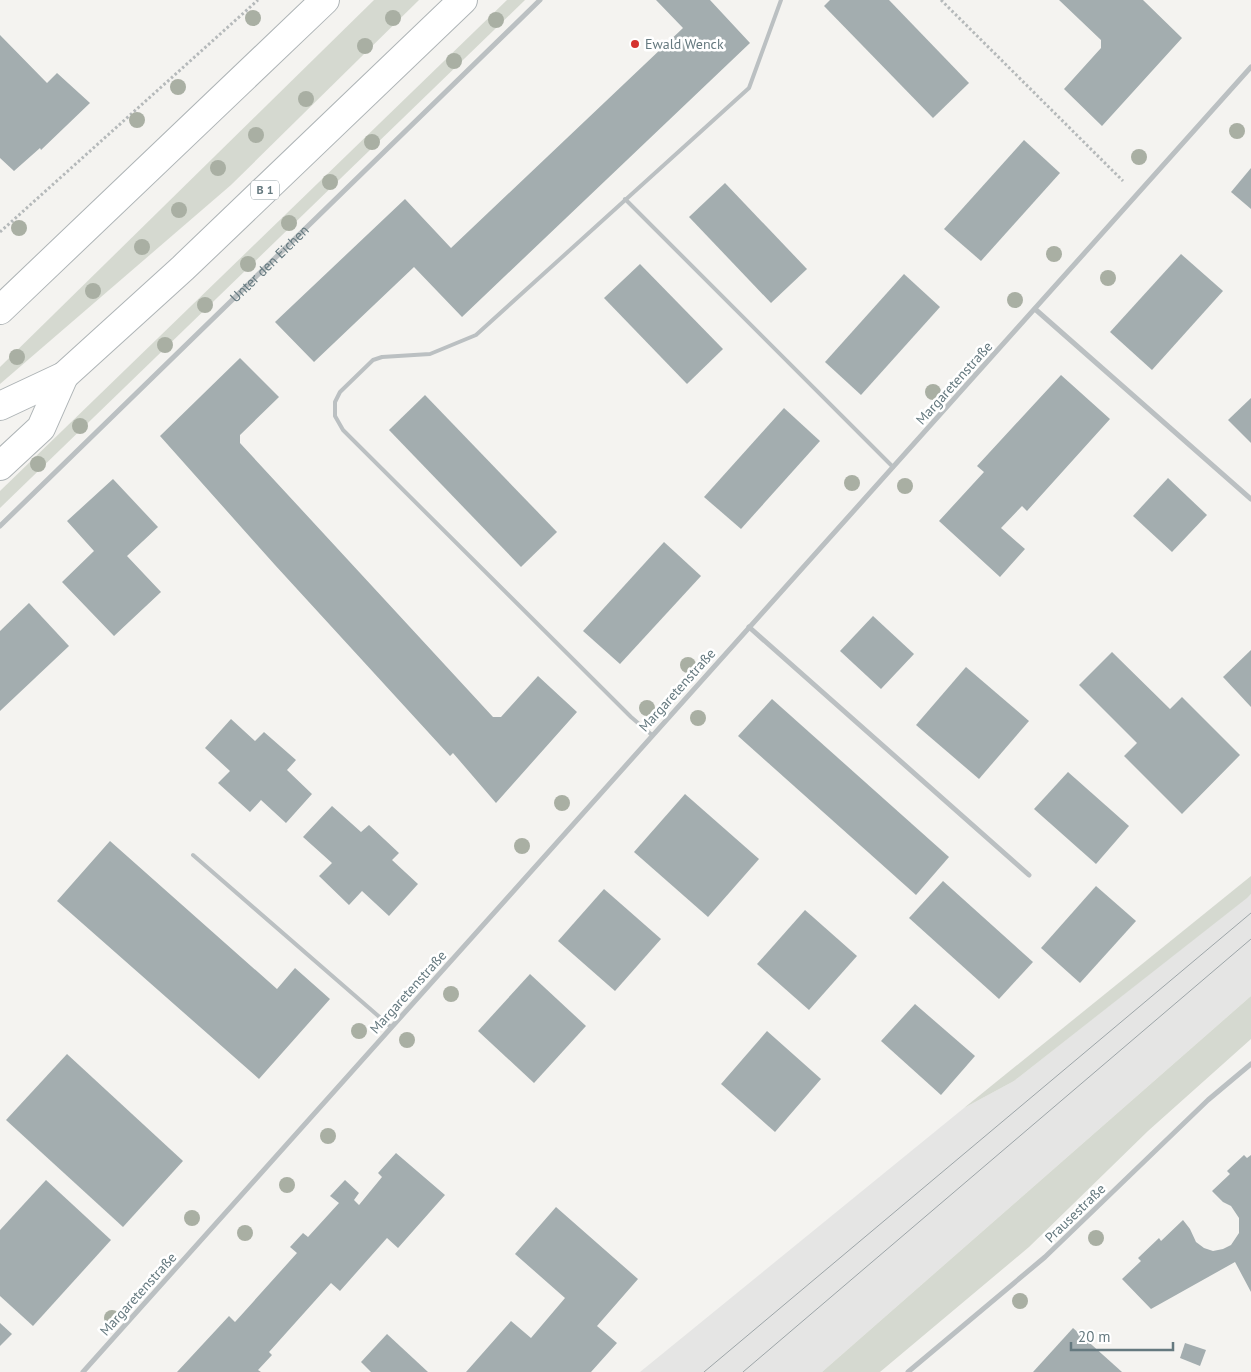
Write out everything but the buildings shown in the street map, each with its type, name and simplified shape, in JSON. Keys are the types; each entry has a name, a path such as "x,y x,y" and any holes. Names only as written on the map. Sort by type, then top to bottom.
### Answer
{"main road":[{"path":"0,310 325,0"},
{"name":"B 1","path":"0,406 64,376 183,268 462,0"},
{"path":"0,466 41,428 64,376"}],"street":[{"name":"Unter den Eichen","path":"0,526 540,0"},
{"name":"Margaretenstraße","path":"83,1372 1251,68"},
{"path":"1035,309 1251,499"},
{"path":"749,627 1029,875"},
{"name":"Prausestraße","path":"908,1372 1045,1257 1208,1100 1251,1064"}],"lane":[{"path":"652,735 343,430 334,416 334,407 340,392 373,360 382,357 430,354 476,334 748,88 781,0"},
{"path":"625,199 893,467"},
{"path":"193,855 392,1027"}],"path":[{"path":"0,232 258,0"},
{"path":"941,0 1137,194"}],"shaded area":[{"path":"374,0 419,0 231,185 0,384 0,367"},
{"path":"507,0 525,0 0,508 0,491"},
{"path":"1251,876 1251,894 1247,898 1014,1081 964,1108"},
{"path":"1251,894 1251,996 822,1372 640,1372 964,1108 1014,1081"},
{"path":"1251,996 1251,1039 1148,1131 1029,1247 880,1372 822,1372"}],"tram line":[{"path":"704,1372 1251,913"},
{"path":"743,1372 1251,939"}],"place":[{"name":"Ewald Wenck","path":"635,44"}]}
